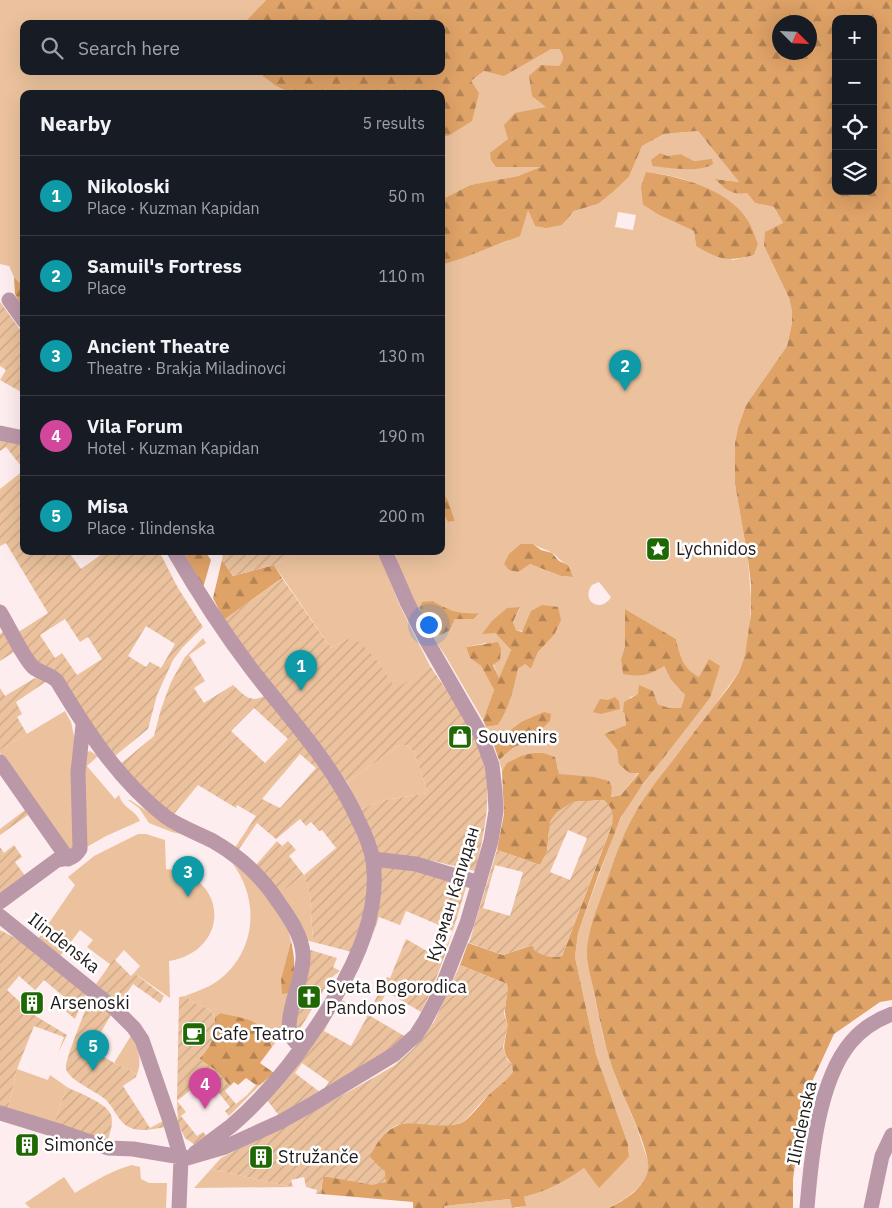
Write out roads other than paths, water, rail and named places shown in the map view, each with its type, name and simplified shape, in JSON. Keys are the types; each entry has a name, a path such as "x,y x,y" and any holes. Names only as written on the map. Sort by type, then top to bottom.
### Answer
{"street":[{"path":"9,300 20,315"},
{"path":"0,433 20,437"},
{"path":"0,1112 108,1148 133,1149 184,1158 231,1125 260,1097 301,1048 330,1006 356,958 371,909 374,885 373,859 363,830 339,782 224,632 176,555"},
{"name":"Кузман Капидан","path":"184,1158 225,1147 280,1122 380,1064 407,1045 425,1021 440,992 461,939 491,841 496,811 492,765 481,735 406,602 387,555"},
{"path":"0,612 28,661 35,668 54,679 83,725 112,764 141,797 173,822 227,850 258,877 280,903 299,936 304,954 290,1027 292,1036 301,1048"},
{"path":"0,902 55,861 74,857 80,849 78,772 83,725"},
{"path":"0,762 68,859"},
{"path":"373,859 416,864 479,883"},
{"name":"Ilindenska","path":"0,916 116,1009 134,1028 146,1050 184,1158 179,1208"},
{"name":"Ilindenska","path":"807,1208 811,1163 823,1102 839,1060 850,1043 864,1029 892,1014"},
{"path":"871,1208 882,1156 892,1135"}],"place":[{"name":"Samuil's Fortress","path":"625,391"},
{"name":"Lychnidos","path":"658,549"},
{"name":"Nikoloski","path":"301,691"},
{"name":"Souvenirs","path":"460,737"},
{"name":"Ancient Theatre","path":"188,897"},
{"name":"Sveta Bogorodica Pandonos","path":"309,997"},
{"name":"Arsenoski","path":"32,1003"},
{"name":"Cafe Teatro","path":"194,1034"},
{"name":"Misa","path":"93,1071"},
{"name":"Vila Forum","path":"205,1109"},
{"name":"Simonče","path":"27,1145"},
{"name":"Stružanče","path":"261,1157"}]}
